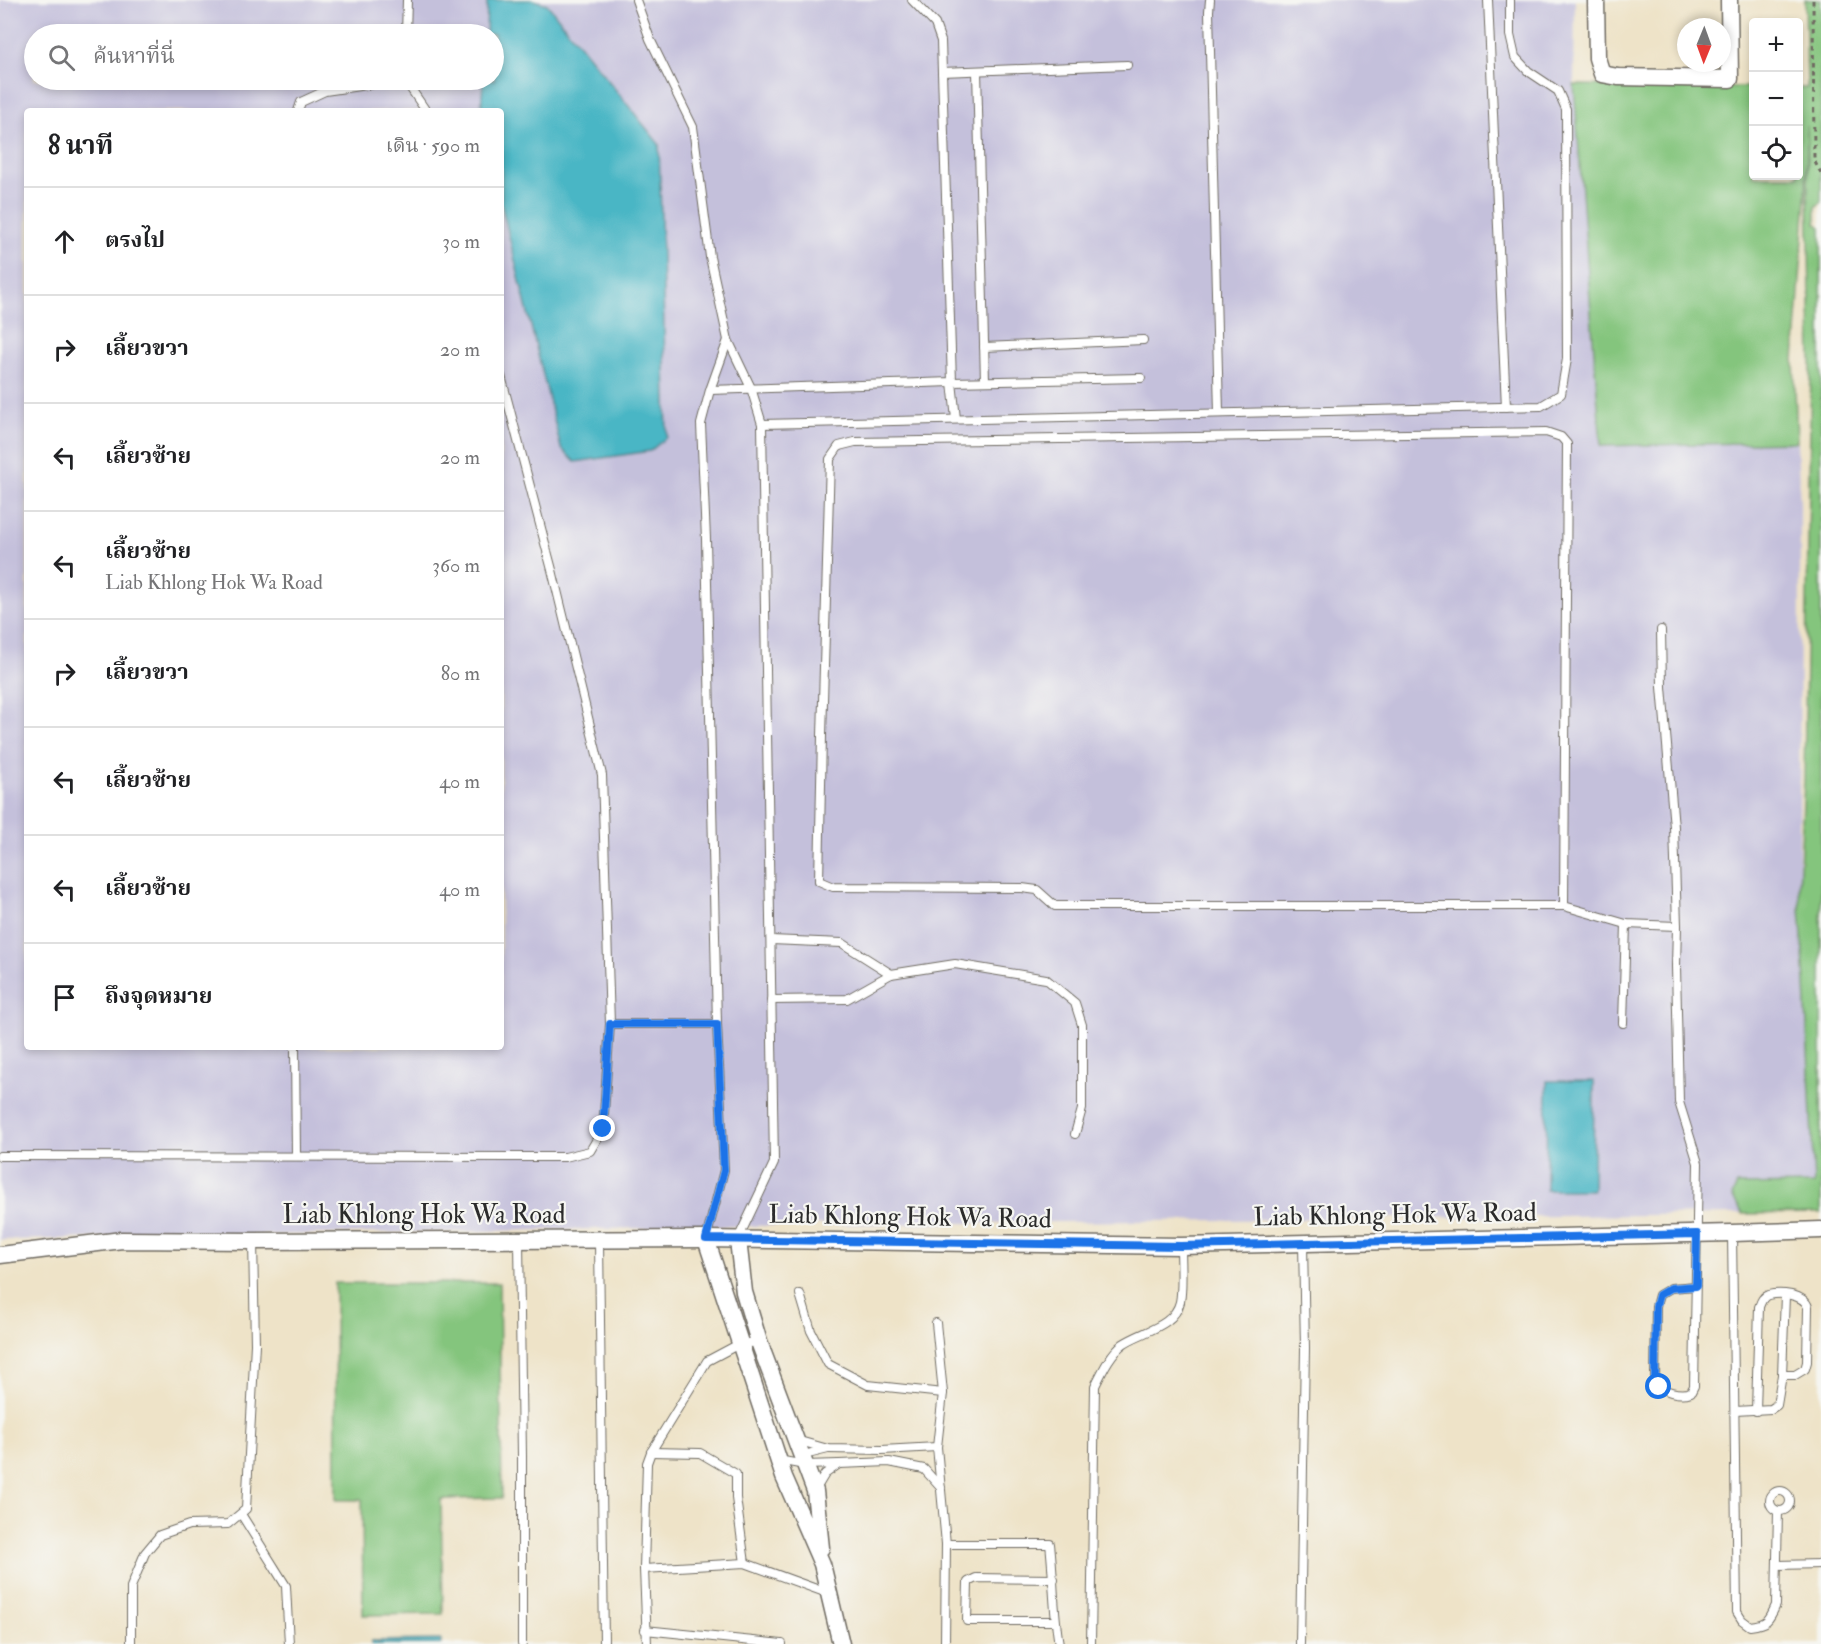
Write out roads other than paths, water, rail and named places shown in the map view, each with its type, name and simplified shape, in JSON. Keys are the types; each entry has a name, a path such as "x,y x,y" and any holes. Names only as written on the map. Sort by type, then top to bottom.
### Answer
{"street":[{"path":"1596,0 1597,58 1602,75 1730,79 1729,0"},
{"name":"Liab Khlong Hok Wa Road","path":"0,1255 122,1240 706,1239 1181,1246 1821,1230"},
{"path":"706,1239 778,1460 822,1564 831,1594 841,1644"},
{"path":"738,1240 744,1292 759,1342 815,1491 822,1564"}],"lane":[{"path":"406,24 407,0"},
{"path":"636,0 650,39 693,127 710,257 728,340 751,387 762,424 774,1163 738,1240"},
{"path":"912,0 935,24 941,41 952,382 956,419"},
{"path":"1210,0 1219,413"},
{"path":"1488,0 1506,407"},
{"path":"762,424 1541,406 1561,394 1568,359 1566,110 1558,91 1528,71 1515,57 1509,35 1510,0"},
{"path":"942,72 1127,65"},
{"path":"978,71 985,381"},
{"path":"299,108 301,102 332,90"},
{"path":"410,90 424,108"},
{"path":"706,1239 724,1170 717,1024 706,539 701,424 710,390 728,340"},
{"path":"984,347 1143,340"},
{"path":"710,390 751,387 1141,378"},
{"path":"0,1156 565,1157 590,1151 603,1129 610,1024 602,775 504,387"},
{"path":"1564,906 1568,444 1561,437 1546,432 855,442 839,446 830,459 819,881 833,887 1022,888 1037,890 1055,906 1564,906 1626,924 1677,926"},
{"path":"1661,630 1662,687 1674,827 1679,1102 1698,1163 1697,1234 1696,1286 1694,1386 1691,1392 1686,1394 1665,1390 1655,1381 1656,1306 1659,1295 1671,1288 1696,1286"},
{"path":"1623,1023 1626,924"},
{"path":"771,940 842,943 891,974"},
{"path":"771,1000 847,999 891,974 955,964 1046,979 1075,1003 1082,1025 1082,1109 1075,1134"},
{"path":"610,1024 717,1024"},
{"path":"296,1050 296,1156"},
{"path":"1732,1233 1737,1612 1750,1626 1761,1625 1770,1619 1776,1605 1778,1510"},
{"path":"519,1239 522,1644"},
{"path":"599,1240 604,1644"},
{"path":"131,1644 131,1587 145,1553 160,1535 189,1525 228,1524 246,1509 255,1344 253,1241"},
{"path":"1300,1644 1305,1360 1303,1242"},
{"path":"1091,1644 1095,1386 1106,1364 1122,1345 1163,1324 1174,1315 1180,1301 1181,1246"},
{"path":"800,1294 811,1331 828,1364 868,1385 944,1393"},
{"path":"1756,1411 1759,1306 1761,1300 1767,1295 1800,1297 1806,1301 1808,1307 1805,1370 1795,1375 1782,1376"},
{"path":"1735,1411 1771,1409 1777,1405 1782,1376 1785,1295"},
{"path":"936,1323 944,1393 937,1448 946,1544 945,1644"},
{"path":"646,1644 644,1569 647,1463 651,1452 707,1361 739,1344 759,1342"},
{"path":"778,1460 828,1449 937,1448"},
{"path":"801,1454 828,1449"},
{"path":"651,1452 700,1453 736,1474 736,1498 745,1563"},
{"path":"801,1454 839,1464 889,1462 924,1468 941,1488"},
{"path":"815,1491 825,1474 839,1464"},
{"path":"241,1514 286,1586 289,1644"},
{"path":"946,1544 1050,1544 1054,1580 1054,1621 1059,1644"},
{"path":"644,1569 745,1563 831,1594"},
{"path":"1777,1565 1821,1564"},
{"path":"1054,1580 976,1578 968,1582 967,1622 1054,1621"},
{"path":"645,1630 780,1644"}],"water":[{"path":"533,0 547,4 659,144 667,437 650,451 575,462 561,448 504,216 504,108 481,108 482,90 504,90 504,24 486,24 487,1"},
{"path":"1547,1081 1594,1081 1593,1190 1546,1190"},
{"path":"441,1640 441,1644 371,1644 371,1641"}]}
